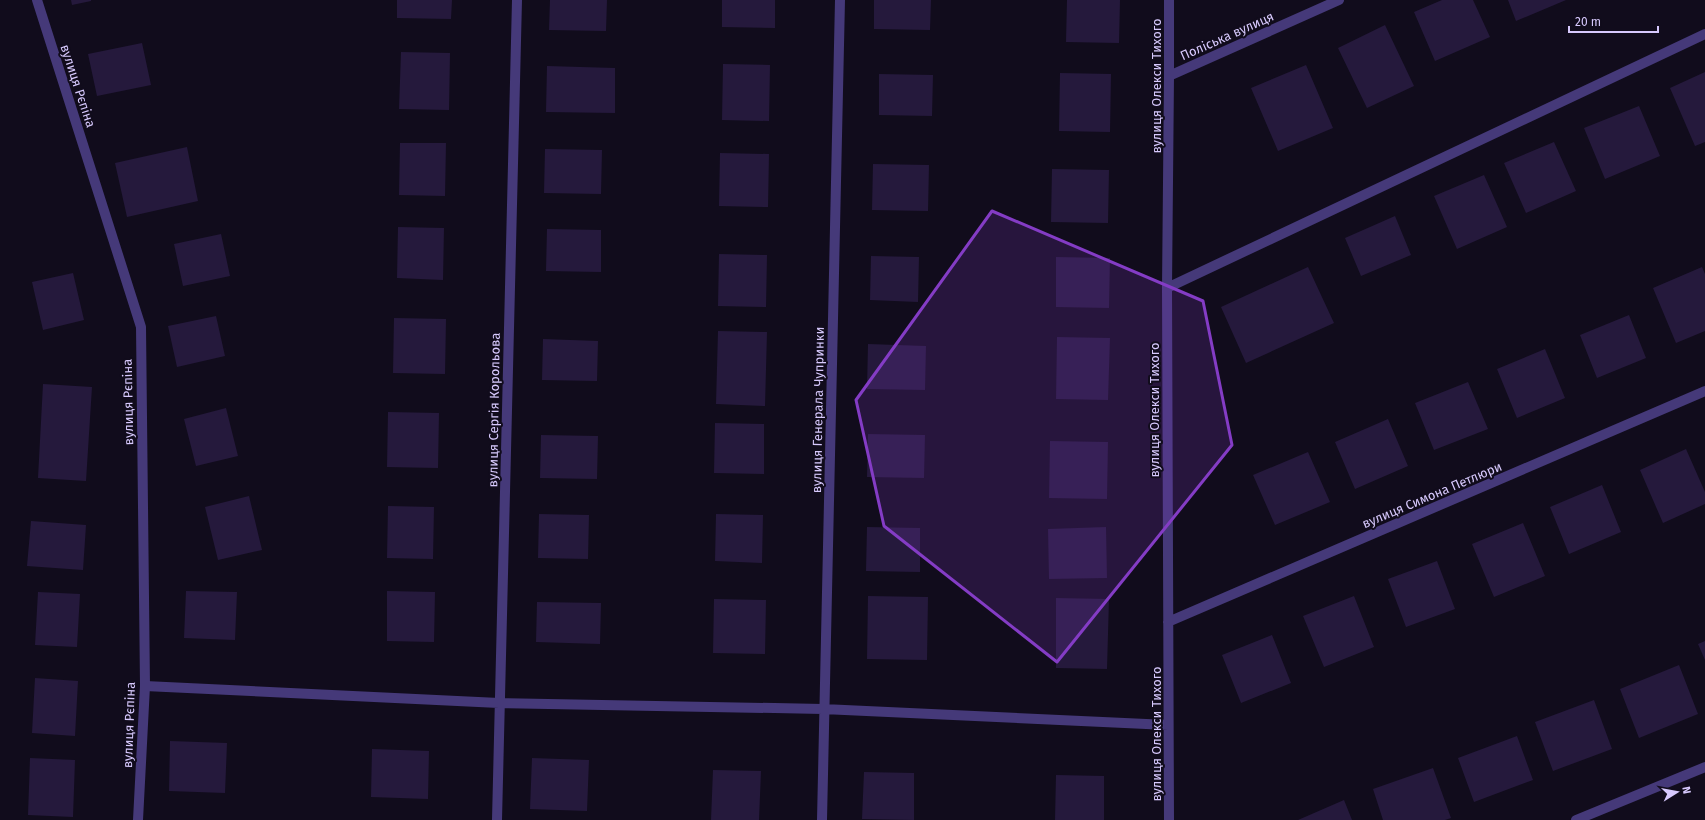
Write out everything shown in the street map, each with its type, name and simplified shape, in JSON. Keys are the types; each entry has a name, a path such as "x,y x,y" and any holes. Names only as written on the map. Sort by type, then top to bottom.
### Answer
{"street":[{"name":"вулиця Рєпіна","path":"37,0 141,327 145,686 138,820"},
{"name":"вулиця Сергія Корольова","path":"497,820 518,0"},
{"name":"вулиця Генерала Чупринки","path":"822,820 823,709 840,0"},
{"name":"вулиця Олекси Тихого","path":"1169,0 1167,288 1169,820"},
{"name":"Поліська вулиця","path":"1169,76 1339,0"},
{"path":"1167,288 1705,34"},
{"name":"вулиця Симона Петлюри","path":"1168,622 1705,391"},
{"path":"145,686 499,703 823,709 1168,725"},
{"path":"1576,820 1705,767"}],"highlighted area":[{"path":"992,211 1203,301 1232,445 1057,662 884,526 856,400"}],"building":[{"path":"71,0 91,0 91,1 72,5"},
{"path":"397,0 452,0 451,19 397,18"},
{"path":"550,0 607,0 606,31 549,30"},
{"path":"722,0 775,0 775,28 722,27"},
{"path":"874,0 931,0 930,30 874,29"},
{"path":"1067,0 1120,0 1119,43 1066,42"},
{"path":"1442,0 1473,0 1490,37 1435,61 1414,12"},
{"path":"1508,0 1566,0 1516,21"},
{"path":"1385,25 1414,86 1367,108 1338,48"},
{"path":"142,43 151,85 97,96 88,54"},
{"path":"401,52 450,53 449,110 399,109"},
{"path":"723,64 770,65 769,121 722,120"},
{"path":"1306,65 1333,128 1278,151 1251,88"},
{"path":"547,66 615,68 615,113 546,112"},
{"path":"1705,72 1705,142 1695,146 1670,88"},
{"path":"1060,73 1111,74 1110,132 1059,131"},
{"path":"879,74 933,75 932,116 879,115"},
{"path":"1639,106 1660,156 1605,179 1584,128"},
{"path":"1554,142 1576,191 1526,213 1504,163"},
{"path":"400,143 446,143 445,196 399,195"},
{"path":"187,147 198,201 127,217 115,163"},
{"path":"545,149 602,150 601,194 544,193"},
{"path":"720,153 769,154 768,207 719,206"},
{"path":"873,164 929,165 928,211 872,210"},
{"path":"1052,169 1109,170 1108,223 1051,222"},
{"path":"1484,175 1507,227 1457,249 1434,196"},
{"path":"1395,216 1411,255 1361,276 1345,238"},
{"path":"398,227 444,228 443,280 397,278"},
{"path":"547,229 601,230 601,272 546,271"},
{"path":"221,234 230,276 183,286 174,244"},
{"path":"719,254 767,255 766,307 718,306"},
{"path":"871,256 919,257 918,302 870,300"},
{"path":"1056,257 1110,258 1109,308 1056,307"},
{"path":"1308,267 1334,323 1246,363 1221,307"},
{"path":"1702,267 1705,274 1705,331 1676,343 1653,288"},
{"path":"73,273 84,320 43,330 32,282"},
{"path":"1629,315 1646,358 1597,378 1580,335"},
{"path":"216,316 225,356 177,367 168,326"},
{"path":"394,318 446,319 445,374 393,373"},
{"path":"718,331 767,332 765,406 716,404"},
{"path":"1057,337 1110,338 1108,400 1056,399"},
{"path":"543,339 598,341 597,381 542,380"},
{"path":"868,344 926,346 925,390 867,389"},
{"path":"1545,349 1565,398 1517,418 1497,369"},
{"path":"1468,382 1488,429 1434,450 1415,403"},
{"path":"43,384 92,387 86,481 38,478"},
{"path":"226,408 238,456 196,466 184,419"},
{"path":"388,412 439,413 438,468 387,467"},
{"path":"1388,419 1408,466 1355,489 1335,442"},
{"path":"715,423 764,424 764,474 714,473"},
{"path":"868,434 925,435 924,478 867,477"},
{"path":"541,435 598,436 597,479 540,478"},
{"path":"1050,441 1108,442 1107,499 1049,498"},
{"path":"1686,449 1705,492 1705,504 1663,523 1640,470"},
{"path":"1308,452 1330,502 1275,525 1253,475"},
{"path":"1602,485 1621,532 1569,554 1550,507"},
{"path":"249,496 262,550 218,560 205,507"},
{"path":"388,506 434,507 433,559 387,558"},
{"path":"539,514 589,515 588,559 538,558"},
{"path":"716,514 763,515 762,563 715,561"},
{"path":"31,521 86,525 83,570 27,566"},
{"path":"1523,523 1545,576 1494,597 1472,544"},
{"path":"867,527 920,528 920,572 866,571"},
{"path":"1106,527 1107,578 1049,579 1048,529"},
{"path":"1437,561 1455,609 1406,627 1388,579"},
{"path":"186,591 237,592 235,640 184,638"},
{"path":"387,591 435,592 434,642 387,641"},
{"path":"38,592 80,594 77,647 35,645"},
{"path":"868,596 928,597 927,660 867,659"},
{"path":"1354,596 1374,647 1324,667 1303,616"},
{"path":"1056,598 1109,599 1107,669 1056,668"},
{"path":"714,599 766,600 765,654 713,653"},
{"path":"537,602 601,603 600,644 536,642"},
{"path":"1272,635 1291,683 1241,703 1222,655"},
{"path":"1705,641 1705,660 1698,644"},
{"path":"1679,665 1698,714 1639,738 1620,689"},
{"path":"35,678 78,681 75,736 32,733"},
{"path":"1594,700 1612,749 1553,771 1535,722"},
{"path":"1517,736 1533,780 1474,802 1458,758"},
{"path":"170,741 227,743 225,793 169,791"},
{"path":"372,749 429,751 428,799 371,797"},
{"path":"30,758 75,760 73,817 28,815"},
{"path":"532,758 589,760 587,811 530,809"},
{"path":"1433,768 1451,818 1445,820 1383,820 1373,789"},
{"path":"713,770 761,771 759,820 711,820"},
{"path":"864,772 914,773 914,820 862,819"},
{"path":"1056,775 1104,776 1104,820 1055,820"},
{"path":"1344,800 1352,820 1298,820"}]}
